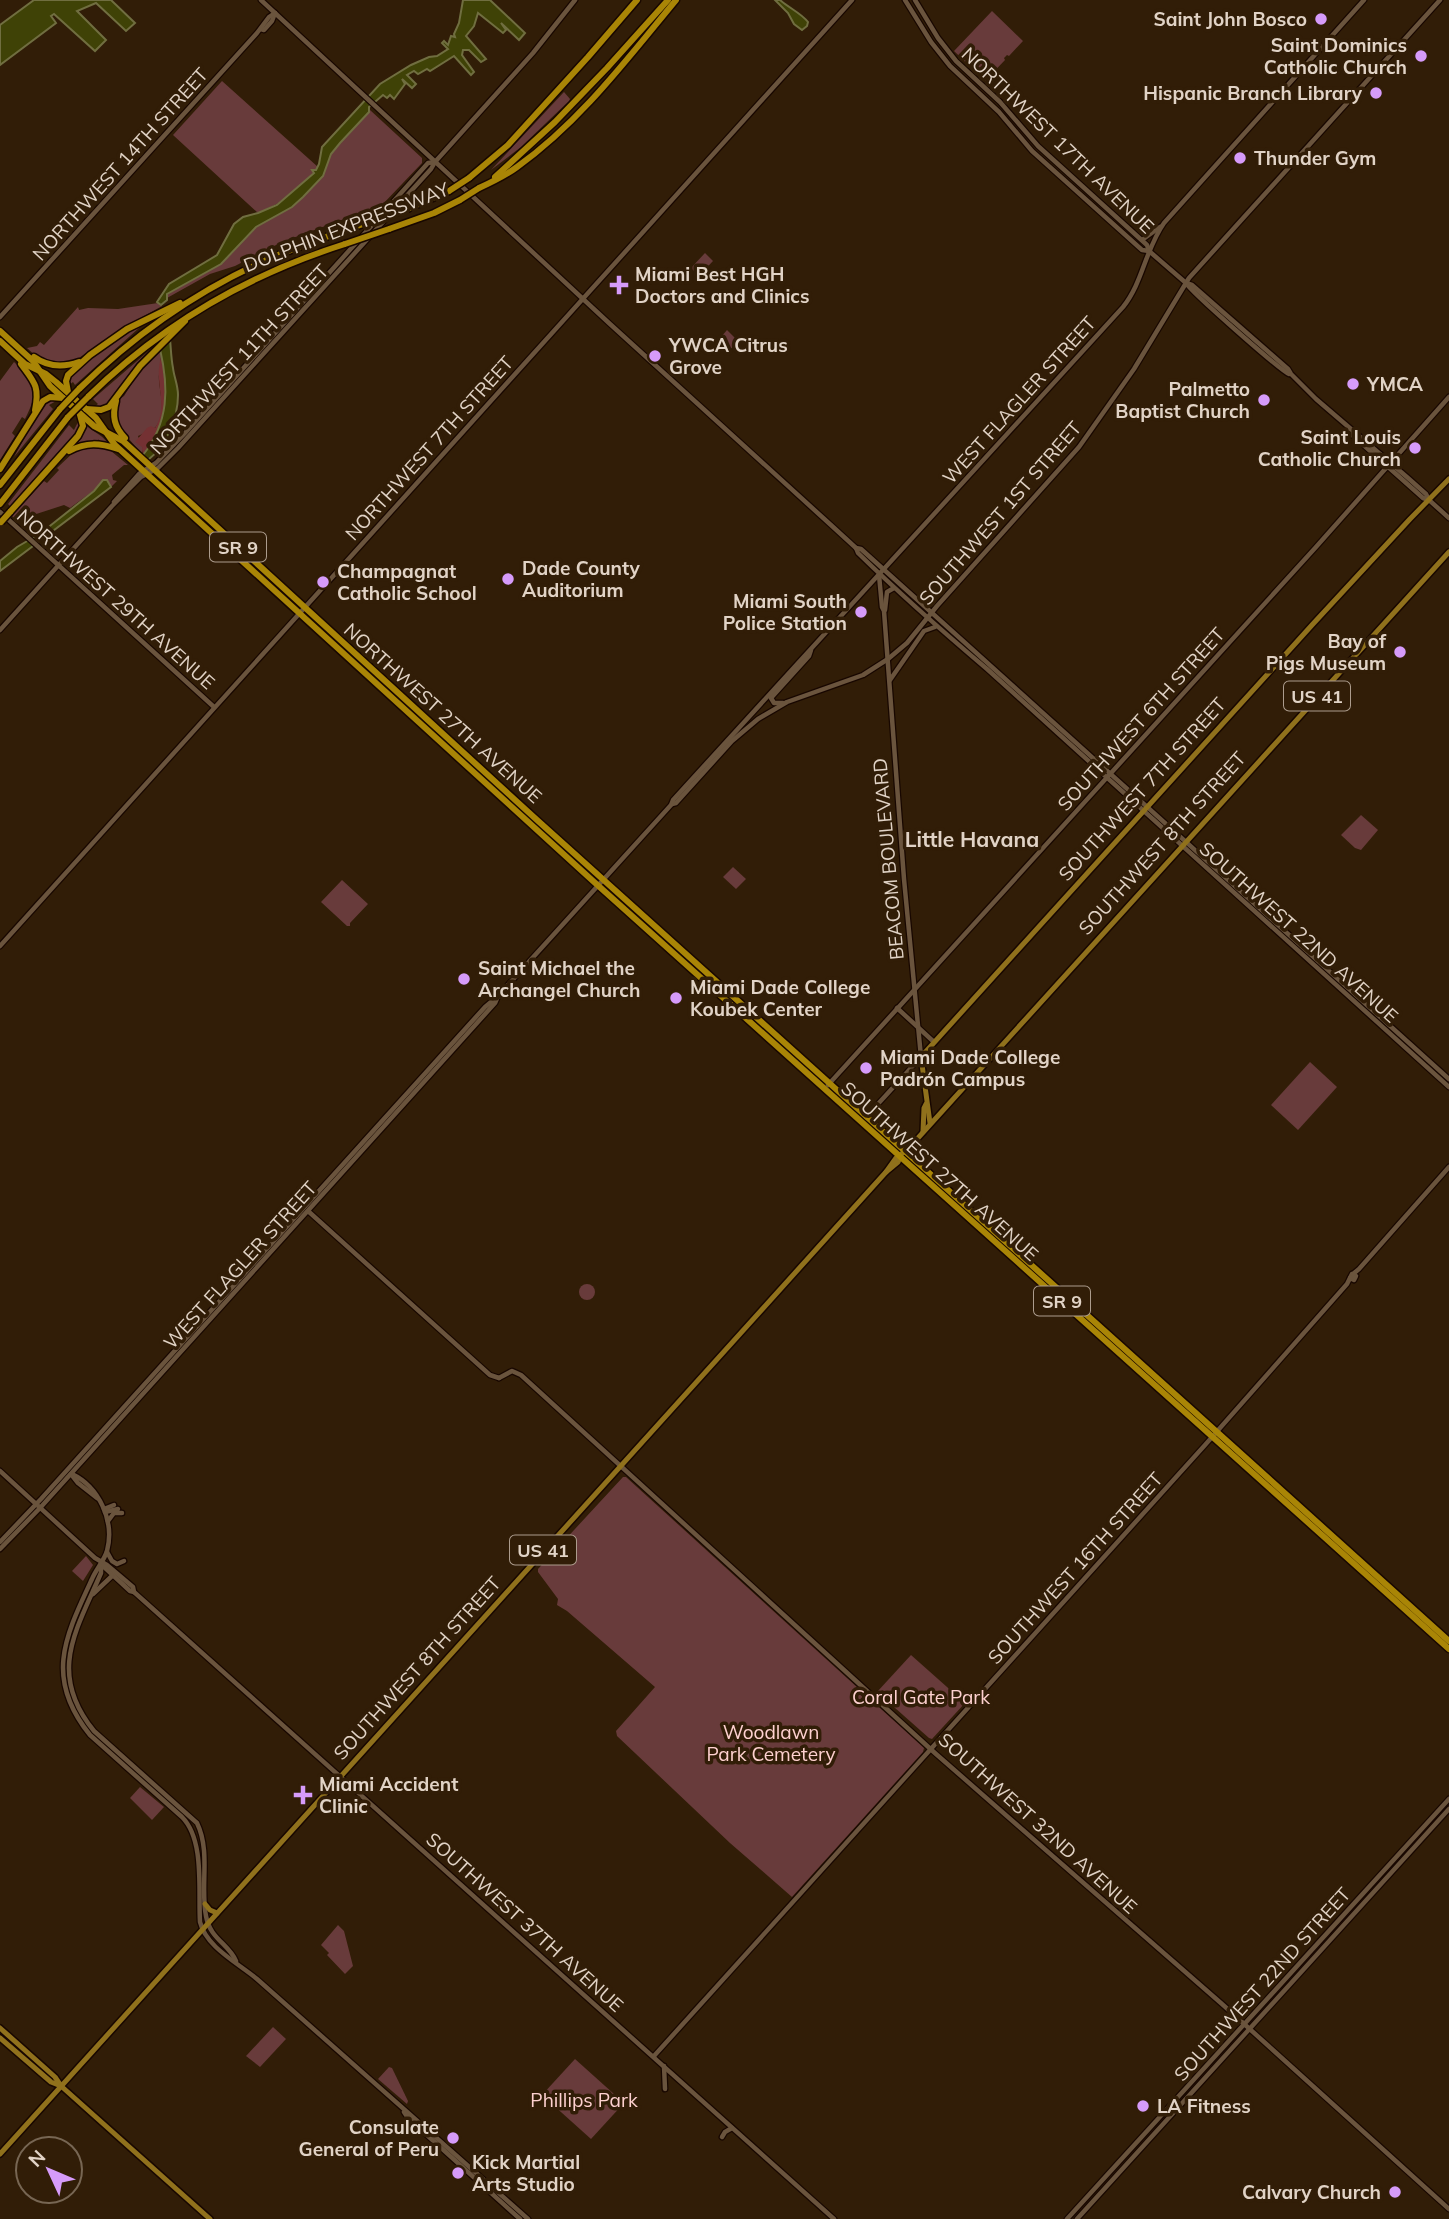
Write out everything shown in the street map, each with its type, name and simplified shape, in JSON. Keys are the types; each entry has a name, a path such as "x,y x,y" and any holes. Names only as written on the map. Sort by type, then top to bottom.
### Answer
{"highway":[{"name":"DOLPHIN EXPRESSWAY","path":"0,485 79,389 141,334 198,295 275,256 409,208 449,191 469,178 502,151 588,58 637,0"},
{"name":"DOLPHIN EXPRESSWAY","path":"2,502 68,417 135,353 193,312 262,274 422,218 479,188 510,165 555,122 668,0"},
{"path":"479,188 514,169 590,102 679,0"},
{"path":"0,469 45,399 65,395 68,375 81,362 127,329 198,295"},
{"path":"0,523 67,451 81,432 83,411 105,409 116,399 140,366 193,312"},
{"name":"NORTHWEST 27TH AVENUE","path":"0,331 29,357 40,371"},
{"name":"NORTHWEST 27TH AVENUE","path":"0,341 20,360 50,376 65,395 99,422 120,450 223,534 442,744 491,777 601,882"},
{"path":"29,357 53,366 81,362"},
{"path":"20,360 21,366 33,378 37,388 34,416"},
{"path":"116,399 116,424 136,454"},
{"name":"NORTHWEST 27TH AVENUE","path":"104,431 119,437 149,471 212,533 302,610 466,760 527,821 601,882"},
{"path":"67,451 91,443 120,450"},
{"path":"212,533 223,534"},
{"path":"527,821 537,820 536,829"},
{"name":"SR 9","path":"601,882 714,989 723,993"},
{"name":"SOUTHWEST 27TH AVENUE","path":"601,882 723,993 788,1057 867,1116 1012,1257 1136,1364"},
{"name":"SOUTHWEST 27TH AVENUE","path":"723,993 733,996 769,1028 861,1122 1035,1270 1293,1505 1449,1641"},
{"path":"757,1029 763,1031 769,1028"},
{"path":"788,1057 799,1056"},
{"path":"1012,1257 1021,1258"},
{"path":"1027,1270 1035,1270"},
{"name":"SOUTHWEST 27TH AVENUE","path":"1293,1505 1426,1628 1437,1633 1449,1649"}],"main road":[{"path":"261,0 856,548"},
{"name":"NORTHWEST 11TH STREET","path":"0,630 116,499 149,471 219,397 428,163 435,162 528,59 575,0"},
{"name":"NORTHWEST 7TH STREET","path":"0,946 852,0"},
{"name":"NORTHWEST 17TH AVENUE","path":"905,0 942,58 999,112 1032,151 1140,248 1149,251"},
{"name":"NORTHWEST 17TH AVENUE","path":"915,0 938,38 956,61 1000,102 1038,146 1142,240 1149,251"},
{"name":"WEST FLAGLER STREET","path":"0,1542 71,1474 308,1211 321,1192 475,1018 498,996 1121,309 1139,282 1149,251 1161,227 1364,0"},
{"name":"SOUTHWEST 1ST STREET","path":"747,727 788,702 848,682 888,659 907,643 931,612 1079,447 1131,374 1186,283 1440,0"},
{"name":"NORTHWEST 14TH STREET","path":"0,317 261,29 264,30 275,13"},
{"path":"1142,240 1161,227"},
{"path":"1149,251 1186,283 1193,293 1269,351 1350,433 1426,494 1449,518"},
{"path":"1186,283 1192,285 1285,372 1291,374"},
{"path":"1175,302 1187,293 1193,293"},
{"path":"1262,351 1269,351"},
{"name":"SOUTHWEST 6TH STREET","path":"827,1086 1449,397"},
{"name":"SOUTHWEST 7TH STREET","path":"861,1122 1145,808 1449,479"},
{"name":"NORTHWEST 29TH AVENUE","path":"0,512 214,707"},
{"name":"SOUTHWEST 22ND AVENUE","path":"856,548 861,549 884,569 1108,776"},
{"name":"SOUTHWEST 22ND AVENUE","path":"856,548 879,575 1145,808 1449,1087"},
{"name":"SOUTHWEST 8TH STREET","path":"0,2154 1449,552"},
{"name":"BEACOM BOULEVARD","path":"879,575 884,611"},
{"name":"BEACOM BOULEVARD","path":"894,588 887,593 884,611 904,879 926,1104 923,1132"},
{"path":"890,681 926,629 936,626"},
{"path":"897,653 913,646"},
{"path":"788,702 774,703 771,698 809,656 811,648"},
{"name":"WEST FLAGLER STREET","path":"671,805 676,803 747,727"},
{"name":"SOUTHWEST 22ND AVENUE","path":"1183,843 1449,1079"},
{"name":"WEST FLAGLER STREET","path":"0,1549 300,1212 473,1028 498,996"},
{"path":"897,1008 934,1042"},
{"path":"473,1028 475,1018"},
{"name":"BEACOM BOULEVARD","path":"926,1104 929,1107 930,1125"},
{"name":"SOUTHWEST 16TH STREET","path":"654,2056 1214,1434 1449,1167"},
{"path":"300,1212 308,1211"},
{"name":"SOUTHWEST 32ND AVENUE","path":"308,1211 491,1376 499,1378 516,1372 931,1749 1244,2024 1449,2209"},
{"path":"80,1464 81,1482"},
{"name":"SOUTHWEST 37TH AVENUE","path":"0,1471 102,1563 112,1576 134,1592 341,1775 834,2219"},
{"path":"71,1474 98,1498 105,1511 109,1534 101,1573 74,1633 70,1649 69,1668 78,1712"},
{"path":"64,1481 81,1482"},
{"path":"105,1511 118,1509 108,1521"},
{"path":"107,1551 117,1564 124,1561"},
{"path":"102,1563 97,1566 66,1638 63,1660 66,1690 86,1729 163,1796 185,1819 194,1834 202,1929 230,1960 237,1962"},
{"name":"SOUTHWEST 37TH AVENUE","path":"102,1563 122,1577 133,1587 134,1592"},
{"path":"90,1597 112,1576"},
{"path":"87,1590 90,1597"},
{"path":"66,1690 73,1692"},
{"path":"163,1796 194,1819 201,1832 205,1904 208,1923 215,1937 234,1955 237,1962 528,2219"},
{"name":"SOUTHWEST 22ND STREET","path":"1067,2219 1449,1799"},
{"name":"SOUTHWEST 22ND STREET","path":"1077,2219 1449,1809"},
{"path":"194,1834 201,1832"},
{"path":"1371,1884 1376,1889"},
{"path":"205,1904 217,1913"},
{"path":"0,2028 210,2219"},
{"path":"0,2038 51,2082 61,2086"},
{"path":"664,2065 665,2089"},
{"path":"1192,2081 1196,2088"},
{"path":"404,2111 408,2118 520,2219"},
{"path":"722,2137 724,2132 732,2127"}],"green space":[{"path":"992,11 1023,41 985,81 954,51"},
{"path":"222,81 318,167 283,201 258,213 173,135"},
{"path":"564,92 569,101 521,147 491,170"},
{"path":"370,110 422,158 422,163 382,205 282,242 235,266 210,274 167,298 167,294 221,264 256,227 303,197 323,176 331,154"},
{"path":"705,253 713,261 699,276 691,268"},
{"path":"158,303 162,306 123,328 73,362 52,363 37,357 27,348 37,346 40,342 44,345 78,307 79,310 118,309"},
{"path":"148,320 75,385 73,382 69,385 71,375 118,336"},
{"path":"727,330 738,341 726,354 715,344"},
{"path":"159,342 106,407 94,407 98,404 93,399"},
{"path":"160,349 161,415 156,427 138,436 142,454 122,431 115,412 121,398 141,369"},
{"path":"14,362 31,382 32,402 25,419 22,417 12,433 15,436 0,460 0,381"},
{"path":"51,399 58,400 49,405 53,409 14,457 43,404"},
{"path":"78,422 80,428 75,437 11,507 8,504 69,425 74,430"},
{"path":"86,425 108,443 98,439 76,444"},
{"path":"88,445 111,451 128,465 124,465 112,475 113,480 117,481 111,487 107,480 103,480 70,508 64,505 19,522 12,516 44,481 47,483 59,470 57,468 76,450"},
{"path":"1361,815 1378,830 1361,850 1341,835"},
{"path":"733,867 746,879 736,889 723,877"},
{"path":"342,880 368,904 350,926 321,902"},
{"path":"1310,1062 1337,1087 1298,1130 1271,1105"},
{"path":"587,1284 593,1286 593,1298 587,1300 581,1298 579,1292 581,1286"},
{"name":"Woodlawn Park Cemetery","path":"623,1477 924,1748 792,1897 730,1843 617,1736 616,1731 655,1687 557,1605 558,1599 538,1572"},
{"path":"86,1556 93,1565 83,1581 72,1571"},
{"name":"Coral Gate Park","path":"911,1655 965,1703 932,1739 877,1692"},
{"path":"140,1787 164,1807 152,1820 130,1798"},
{"path":"338,1925 344,1931 353,1966 345,1974 321,1945"},
{"path":"273,2027 286,2039 260,2067 246,2056"},
{"name":"Phillips Park","path":"575,2059 624,2103 591,2139 542,2095"},
{"path":"389,2067 392,2068 407,2104 378,2079"}],"shaded area":[{"path":"34,0 111,0 135,23 126,31 96,3 77,11 106,40 95,51 54,14 51,16 56,23 0,65 0,25"},
{"path":"463,0 490,0 525,33 519,40 501,23 506,30 503,33 478,13 474,26 466,36 486,59 481,62 469,50 463,50 462,55 474,72 471,75 454,56 430,71 427,69 418,74 414,71 407,75 416,84 412,88 402,79 405,84 394,99 390,95 387,98 383,95 369,107 369,112 331,154 323,176 292,207 256,227 221,264 167,294 167,300 161,305 157,302 169,284 217,255 234,224 243,217 277,205 314,173 312,170 316,170 319,164 322,147 380,84 411,65 448,49 442,43 444,41 448,45 451,36 455,37"},
{"path":"775,0 780,0 802,16 808,22 807,26 802,30 794,24 788,13"},
{"path":"170,339 178,391 176,413 170,431 148,460 143,455 158,430 165,404 165,377 160,349"},
{"path":"162,355 165,396 162,419 152,443 143,455 142,447 135,442 147,428 155,428 159,420 159,364"},
{"path":"103,480 107,480 111,487 0,571 0,561 41,533 94,491"}],"place":[{"name":"Saint John Bosco","path":"1321,19"},
{"name":"Saint Dominics Catholic Church","path":"1421,56"},
{"name":"Hispanic Branch Library","path":"1376,93"},
{"name":"Thunder Gym","path":"1240,158"},
{"name":"Miami Best HGH Doctors and Clinics","path":"619,285"},
{"name":"YWCA Citrus Grove","path":"655,356"},
{"name":"YMCA","path":"1353,384"},
{"name":"Palmetto Baptist Church","path":"1264,400"},
{"name":"Saint Louis Catholic Church","path":"1415,448"},
{"name":"Dade County Auditorium","path":"508,579"},
{"name":"Champagnat Catholic School","path":"323,582"},
{"name":"Miami South Police Station","path":"861,612"},
{"name":"Bay of Pigs Museum","path":"1400,652"},
{"name":"Saint Michael the Archangel Church","path":"464,979"},
{"name":"Miami Dade College Koubek Center","path":"676,998"},
{"name":"Miami Dade College Padrón Campus","path":"866,1068"},
{"name":"Miami Accident Clinic","path":"303,1795"},
{"name":"LA Fitness","path":"1143,2106"},
{"name":"Consulate General of Peru","path":"453,2138"},
{"name":"Kick Martial Arts Studio","path":"458,2173"},
{"name":"Calvary Church","path":"1395,2192"}],"district":[{"name":"Little Havana","path":"972,839"}]}
